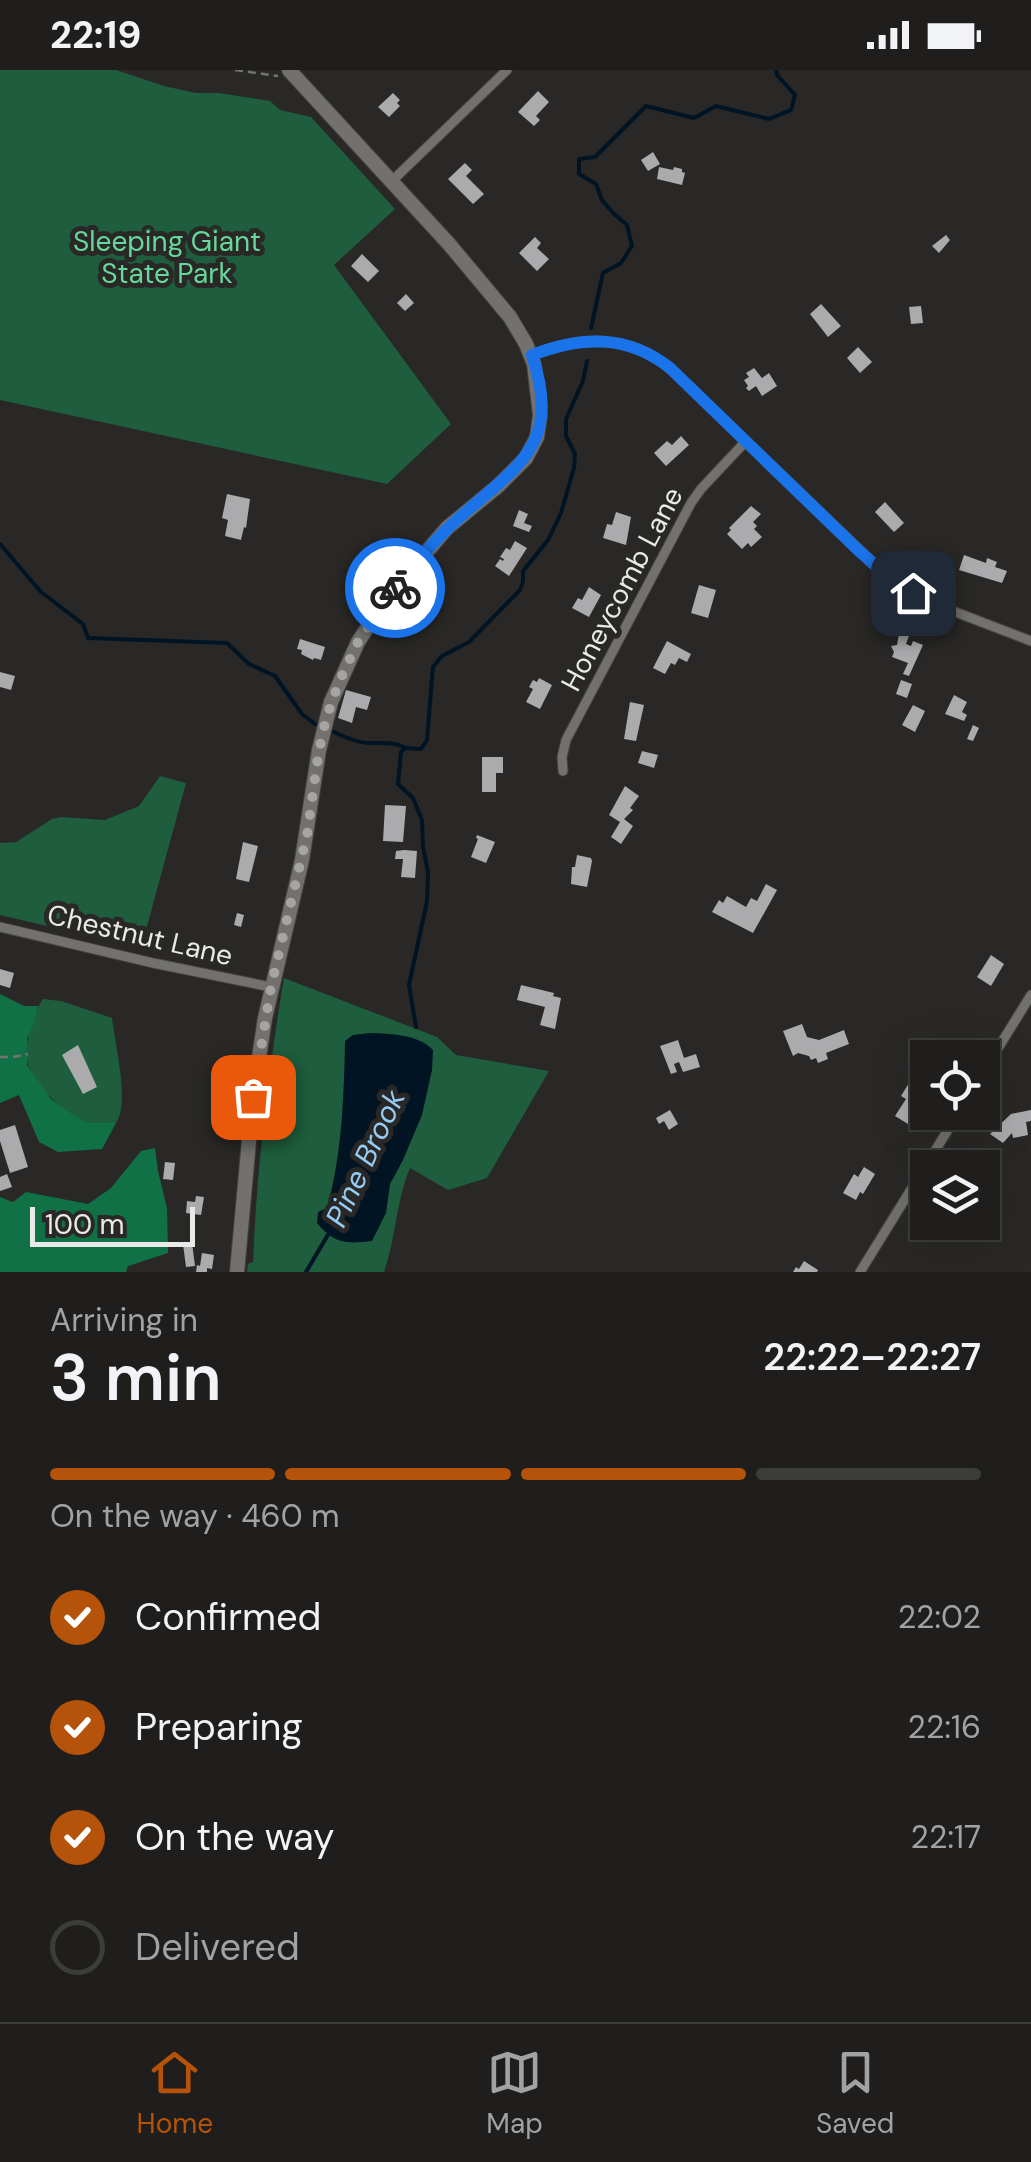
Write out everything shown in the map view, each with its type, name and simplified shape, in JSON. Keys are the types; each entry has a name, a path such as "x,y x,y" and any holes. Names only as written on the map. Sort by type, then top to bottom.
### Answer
{"main road":[{"path":"237,1272 253,1097 271,987 302,860 322,734 339,682 368,626 401,580 447,528 514,472 532,447 540,415 532,355 510,317 392,180 291,72"}],"street":[{"path":"392,180 506,70"},
{"path":"532,355 596,342 620,342 639,348 670,368 857,549 901,586 948,610 1031,641"},
{"name":"Honeycomb Lane","path":"563,771 566,740 691,502 746,441"},
{"name":"Chestnut Lane","path":"0,927 271,987"},
{"path":"1000,1045 1031,995"},
{"path":"860,1272 948,1130"}],"path":[{"path":"235,70 284,76 291,72"},
{"path":"0,1056 28,1054"}],"green space":[{"name":"Sleeping Giant State Park","path":"0,70 116,70 196,93 270,101 280,110 311,117 395,209 334,265 451,424 387,484 0,400"},
{"path":"160,776 186,783 141,948 0,915 0,843 16,842 52,819 105,820 139,806"},
{"path":"284,978 437,1037 456,1055 549,1071 487,1178 448,1190 410,1168 384,1272 247,1272 248,1264 253,1262 264,1120"},
{"path":"0,994 24,1006 38,1006 27,1038 27,1065 51,1099 88,1123 116,1123 102,1149 58,1152 39,1142 19,1095 0,1103"},
{"path":"43,999 112,1018 122,1088 116,1123 76,1118 52,1099 33,1075 27,1060 27,1042"},
{"path":"155,1148 167,1208 168,1253 128,1266 126,1272 0,1272 0,1197 13,1202 26,1192 88,1204 111,1188 141,1151"}],"water":[{"path":"353,1035 404,1036 427,1045 433,1050 432,1070 422,1115 390,1184 386,1213 372,1241 348,1242 323,1230 317,1223 318,1212 327,1208 336,1167 345,1041"}],"building":[{"path":"538,91 549,102 536,116 540,120 534,126 518,112"},
{"path":"393,93 400,106 389,117 378,107"},
{"path":"653,152 660,164 648,171 641,160"},
{"path":"465,163 472,170 466,176 484,194 473,204 448,179"},
{"path":"659,167 682,169 682,185 657,179"},
{"path":"946,235 950,240 939,253 932,246"},
{"path":"535,237 541,243 537,248 549,259 537,271 519,253"},
{"path":"362,254 379,271 368,282 351,266"},
{"path":"406,294 414,303 405,311 397,303"},
{"path":"821,304 841,326 828,337 810,314"},
{"path":"921,306 923,323 911,324 909,307"},
{"path":"858,347 872,362 860,373 847,358"},
{"path":"754,368 762,378 769,373 777,386 762,396 756,386 749,391 744,380"},
{"path":"681,436 689,445 666,466 654,453 667,441 672,445"},
{"path":"227,494 250,499 241,540 225,536 228,520 222,518"},
{"path":"885,502 904,523 894,532 875,512"},
{"path":"751,506 761,514 753,522 762,537 742,549 727,534"},
{"path":"519,510 528,514 524,523 532,526 529,532 513,526"},
{"path":"616,512 631,517 626,545 603,538"},
{"path":"515,541 527,548 509,576 495,566 500,559 503,561 500,557"},
{"path":"964,555 986,563 987,558 997,562 995,567 1007,571 1002,583 959,570"},
{"path":"699,585 716,590 708,618 691,613"},
{"path":"589,587 601,595 589,617 572,608"},
{"path":"414,602 432,617 427,623 421,618 417,622 406,613"},
{"path":"905,627 910,633 906,644 911,646 913,641 923,645 909,676 903,674 908,663 892,657 891,646 897,645 900,628"},
{"path":"300,639 325,647 321,660 301,654 302,650 297,649"},
{"path":"667,641 691,654 687,662 679,658 675,665 671,663 665,674 653,668"},
{"path":"0,672 15,676 11,690 0,687"},
{"path":"539,678 552,685 540,709 526,702 533,689 529,687"},
{"path":"901,680 912,684 907,698 896,694"},
{"path":"346,690 371,697 367,710 356,707 352,723 338,718"},
{"path":"954,695 967,702 962,712 967,715 964,721 945,714"},
{"path":"630,702 644,705 636,741 624,739"},
{"path":"913,705 925,711 915,732 902,725"},
{"path":"973,725 979,728 973,741 967,739"},
{"path":"642,751 658,755 654,768 638,763"},
{"path":"482,757 503,757 503,773 496,773 496,792 482,792"},
{"path":"625,786 639,796 624,819 633,826 621,844 611,837 620,822 609,815"},
{"path":"385,805 406,806 403,842 383,841"},
{"path":"477,835 495,842 486,863 471,857"},
{"path":"243,842 258,846 249,882 236,879"},
{"path":"396,851 417,851 415,878 401,877 403,859 395,859"},
{"path":"577,855 592,861 587,887 571,884"},
{"path":"766,884 777,890 753,933 712,912 719,900 723,903 727,896 746,907 751,898 757,901"},
{"path":"237,913 244,915 241,927 234,925"},
{"path":"991,955 1004,964 991,986 977,977"},
{"path":"0,969 14,973 10,988 0,985"},
{"path":"521,985 561,998 555,1029 540,1025 545,1007 517,1000"},
{"path":"802,1024 807,1037 819,1040 844,1030 849,1044 826,1053 828,1059 818,1063 809,1056 793,1056 783,1031"},
{"path":"678,1040 684,1058 696,1054 700,1067 683,1072 679,1062 674,1064 677,1072 671,1074 660,1046"},
{"path":"78,1045 97,1087 83,1094 62,1055"},
{"path":"910,1084 908,1124 895,1116 906,1099 901,1096"},
{"path":"670,1110 678,1124 669,1130 664,1121 659,1124 656,1118"},
{"path":"1031,1110 1031,1121 1026,1122 1028,1135 1013,1138 1012,1133 1003,1143 990,1134 1000,1130 1000,1124 1011,1114"},
{"path":"15,1125 28,1167 10,1173 0,1130"},
{"path":"165,1162 175,1163 173,1180 163,1179"},
{"path":"864,1167 875,1174 856,1200 843,1193 854,1174 858,1177"},
{"path":"7,1174 12,1187 0,1191 0,1177"},
{"path":"196,1196 204,1197 201,1215 186,1213 187,1201 195,1202"},
{"path":"192,1243 195,1266 186,1267 183,1244"},
{"path":"202,1253 214,1255 212,1269 196,1272 197,1265 200,1266"},
{"path":"804,1261 818,1270 817,1272 793,1272"}],"waterway":[{"name":"Pine Brook","path":"591,328 603,273 621,263 632,246 627,225 602,200 596,184 579,174 579,159 595,157 646,106 694,118 716,106 769,119 791,110 795,95 776,70"},
{"name":"Pine Brook","path":"416,1027 409,985 427,901 428,872 422,820 413,798 398,784 401,752 405,748 421,749 427,740 433,667 442,656 469,642 520,590 523,571 548,540 561,513 575,454 566,436 566,419 583,381 587,361"},
{"path":"0,544 41,592 83,624 88,638 227,643 249,664 275,676 302,714 315,724"},
{"path":"332,731 362,742 404,747"},
{"name":"Pine Brook","path":"306,1272 329,1233"}],"way so far":[{"path":"253,1097 271,987 307,835 326,719 358,642 395,588"}],"route":[{"path":"395,588 447,528 526,458 536,437 540,415 532,355 564,346 608,341 639,348 670,368 857,549 913,593"}]}
